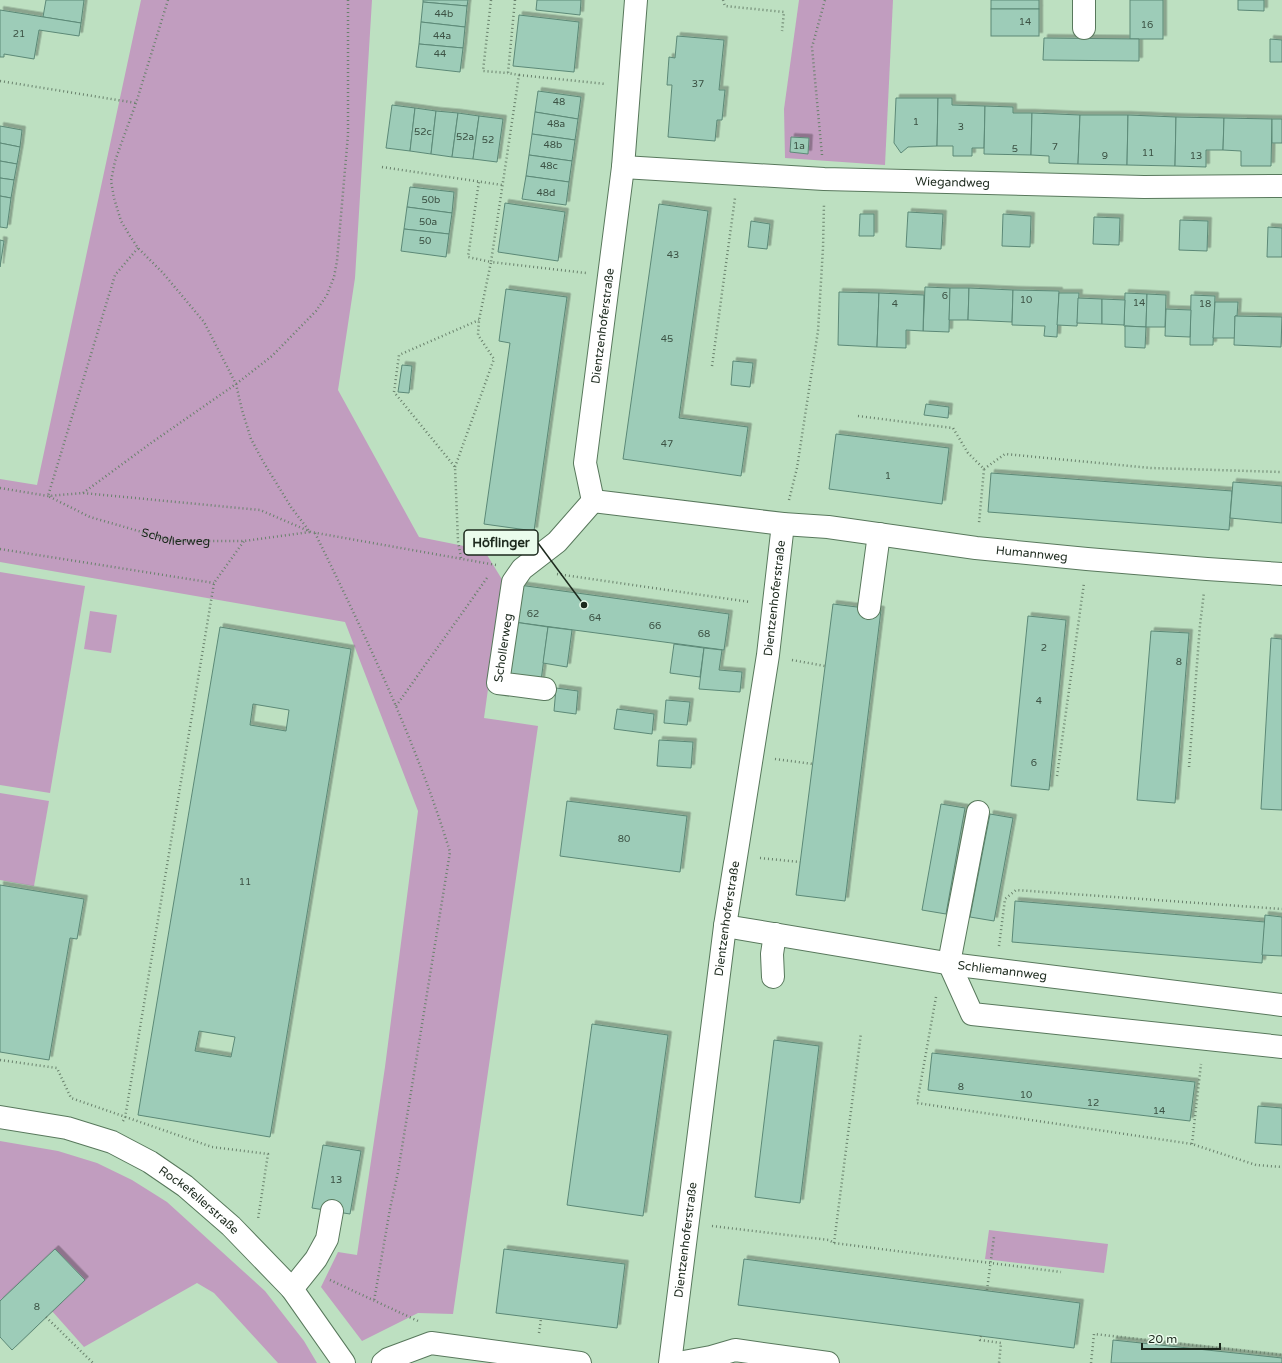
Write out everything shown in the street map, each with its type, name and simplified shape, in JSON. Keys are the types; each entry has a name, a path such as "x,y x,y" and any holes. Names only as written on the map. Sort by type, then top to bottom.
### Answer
{"street":[{"name":"Dientzenhoferstraße","path":"636,0 622,167 585,463 593,501 783,524 775,605 768,655 725,926 670,1363"},
{"path":"1084,0 1084,28"},
{"name":"Wiegandweg","path":"622,167 824,178 1144,187 1282,186"},
{"name":"Schollerweg","path":"544,689 498,683 513,582 522,569 557,542 593,501"},
{"name":"Humannweg","path":"783,524 828,527 976,548 1087,559 1282,574"},
{"path":"869,608 878,534"},
{"path":"978,812 950,963 972,1014 1282,1047"},
{"name":"Schliemannweg","path":"725,926 950,963 1282,1005"},
{"path":"773,977 772,954 775,934"},
{"name":"Rockefellerstraße","path":"0,1117 67,1128 112,1142 150,1162 185,1186 231,1226 292,1288 344,1363"},
{"path":"292,1288 316,1259 327,1239 332,1211"},
{"path":"383,1363 388,1359 431,1343 580,1363"},
{"path":"678,1363 711,1357 735,1350 828,1363"}],"path":[{"path":"168,0 136,103 115,161 111,181 120,221 138,248 163,273 204,322 236,384 251,440 290,507 310,532"},
{"path":"83,493 151,443 236,384 272,356 312,316 327,295 334,276 337,261 348,135 348,0"},
{"path":"491,0 483,71 629,87"},
{"path":"508,73 515,0"},
{"path":"723,0 725,6 784,12 782,31"},
{"path":"783,524 797,468 818,331 823,248 824,178 812,47 825,0"},
{"path":"461,558 458,541 455,468 494,359 478,335 479,320 491,262 519,74"},
{"path":"0,81 136,103"},
{"path":"382,167 502,185"},
{"path":"712,366 738,174"},
{"path":"479,181 468,257 491,262 609,276"},
{"path":"48,496 115,275 138,248"},
{"path":"455,468 394,392 400,355 479,320"},
{"path":"858,416 953,428 968,453 984,469"},
{"path":"976,548 984,469 1005,454 1151,468 1282,472"},
{"name":"Schollerweg","path":"0,488 48,496 83,493 260,510 310,532 498,565 493,571"},
{"name":"Schollerweg","path":"48,496 90,517 173,541 244,541 310,532"},
{"path":"315,533 377,661 418,760 450,852 398,1172 374,1301"},
{"path":"112,1142 125,1118 214,583 244,541"},
{"path":"0,549 214,583"},
{"path":"1057,776 1087,559"},
{"path":"522,569 775,605"},
{"path":"1189,767 1200,626 1207,569"},
{"path":"396,706 488,578"},
{"path":"768,655 825,666"},
{"path":"753,757 813,764"},
{"path":"736,855 800,862"},
{"path":"997,969 1005,899 1016,890 1282,909"},
{"path":"950,963 938,987 917,1103 1192,1144 1256,1165 1282,1167"},
{"path":"834,1243 860,1033"},
{"path":"1192,1144 1202,1058"},
{"path":"0,1060 57,1068 71,1098 125,1118 212,1147 268,1154 258,1219 262,1224"},
{"path":"688,1223 829,1240 834,1243 1061,1272"},
{"path":"987,1290 994,1237"},
{"path":"308,1269 427,1325 431,1343"},
{"path":"46,1317 93,1363"},
{"path":"1091,1363 1094,1334 1282,1355"},
{"path":"981,1336 980,1340 1001,1343 999,1363"}],"shaded area":[{"path":"141,0 372,0 355,278 338,390 419,537 484,550 503,581 484,718 538,726 453,1314 418,1313 362,1341 321,1287 338,1252 357,1255 385,1067 418,811 345,622 0,562 0,479 37,485"},
{"path":"799,0 893,0 885,165 785,158 784,109"},
{"path":"0,572 85,586 50,793 0,785"},
{"path":"90,611 117,615 111,653 84,649"},
{"path":"0,793 49,801 34,886 0,880"},
{"path":"0,1141 58,1151 97,1163 132,1180 167,1202 265,1291 304,1341 317,1363 278,1363 214,1293 197,1283 84,1347 52,1311 85,1280 55,1249 0,1301"},
{"path":"989,1230 1108,1244 1104,1273 985,1259"}],"building":[{"path":"46,0 84,0 81,23 43,17"},
{"path":"423,0 468,0 467,6 423,2"},
{"path":"537,0 581,0 580,15 536,10"},
{"path":"991,0 1039,0 1039,9 991,9"},
{"path":"1130,0 1163,0 1163,39 1130,39"},
{"path":"1238,0 1264,0 1264,11 1238,10"},
{"path":"423,2 467,6 465,27 421,22"},
{"path":"991,9 1039,9 1039,36 991,36"},
{"path":"0,10 81,23 79,36 39,30 34,59 4,54 4,57 0,57"},
{"path":"519,15 579,22 574,72 513,66"},
{"path":"421,22 465,27 463,48 419,44"},
{"path":"677,36 724,40 719,90 725,90 722,120 717,120 715,141 668,137 672,85 667,85 669,57 675,58"},
{"path":"1044,38 1139,39 1139,61 1043,60"},
{"path":"1270,39 1282,40 1282,62 1270,62"},
{"path":"419,44 463,48 460,72 416,67"},
{"path":"538,91 581,97 578,119 535,112"},
{"path":"896,98 938,98 937,146 908,147 901,153 894,143"},
{"path":"938,98 952,98 952,105 985,106 984,148 972,148 972,156 953,156 953,146 937,146"},
{"path":"392,105 415,108 410,151 386,148"},
{"path":"985,106 1013,107 1013,113 1032,113 1031,155 984,154"},
{"path":"415,108 436,111 431,154 410,151"},
{"path":"436,111 458,113 452,157 431,154"},
{"path":"535,112 578,119 575,140 532,134"},
{"path":"458,113 479,116 473,159 452,157"},
{"path":"1032,113 1080,115 1078,164 1049,163 1049,156 1031,155"},
{"path":"1080,115 1128,115 1127,165 1078,164"},
{"path":"1128,115 1176,117 1175,166 1127,165"},
{"path":"479,116 503,119 497,162 473,159"},
{"path":"1176,117 1224,118 1223,150 1206,150 1206,167 1175,166"},
{"path":"1224,118 1272,119 1271,166 1241,166 1241,151 1223,150"},
{"path":"1272,119 1282,119 1282,143 1272,143"},
{"path":"0,126 22,130 20,147 0,143"},
{"path":"532,134 575,140 572,161 529,155"},
{"path":"791,137 809,138 808,154 790,152"},
{"path":"0,143 20,147 17,164 0,161"},
{"path":"529,155 572,161 569,182 526,176"},
{"path":"0,161 17,164 14,180 0,178"},
{"path":"526,176 569,182 566,205 522,199"},
{"path":"0,178 14,180 11,198 0,196"},
{"path":"410,187 454,192 452,213 407,207"},
{"path":"0,196 11,198 7,228 0,227"},
{"path":"505,203 565,212 558,261 498,252"},
{"path":"659,204 708,211 679,418 748,427 741,476 623,459"},
{"path":"407,207 452,213 449,234 404,229"},
{"path":"908,212 943,214 941,249 906,247"},
{"path":"860,214 874,214 874,236 859,236"},
{"path":"1003,214 1031,216 1030,247 1002,246"},
{"path":"1094,217 1120,218 1119,245 1093,244"},
{"path":"1180,220 1208,221 1207,251 1179,250"},
{"path":"751,221 770,224 767,249 748,247"},
{"path":"1268,227 1282,228 1282,257 1267,257"},
{"path":"404,229 449,234 446,257 401,251"},
{"path":"0,240 4,241 0,267"},
{"path":"925,287 950,288 949,332 923,331"},
{"path":"950,288 969,288 968,320 949,320"},
{"path":"969,288 1013,290 1012,322 968,320"},
{"path":"506,289 567,297 534,531 484,524 510,343 499,341"},
{"path":"1013,290 1059,291 1057,337 1044,336 1045,326 1012,325"},
{"path":"839,292 879,293 877,347 838,345"},
{"path":"879,293 924,295 923,331 906,330 906,348 877,347"},
{"path":"1059,293 1079,293 1077,326 1057,325"},
{"path":"1125,293 1147,294 1146,327 1124,326"},
{"path":"1147,294 1166,295 1165,327 1146,327"},
{"path":"1191,295 1215,296 1213,345 1190,345"},
{"path":"1078,298 1102,299 1102,324 1077,323"},
{"path":"1102,299 1125,300 1124,325 1102,324"},
{"path":"1215,302 1238,302 1237,316 1235,316 1235,338 1213,338"},
{"path":"1166,309 1191,310 1190,337 1165,336"},
{"path":"1235,316 1282,317 1281,347 1234,345"},
{"path":"1125,326 1146,327 1145,348 1125,347"},
{"path":"733,361 753,363 750,387 731,385"},
{"path":"402,365 412,366 409,393 398,392"},
{"path":"926,404 949,407 948,418 924,415"},
{"path":"836,434 949,448 942,504 829,489"},
{"path":"991,473 1232,491 1229,530 988,512"},
{"path":"1233,482 1282,486 1282,523 1230,518"},
{"path":"519,585 729,614 724,650 514,622"},
{"path":"833,604 881,610 845,901 796,895"},
{"path":"1028,616 1066,620 1049,790 1011,786"},
{"path":"514,622 548,627 541,681 507,676"},
{"path":"220,627 351,649 270,1137 138,1115","holes":["253,704 289,710 286,731 250,725","199,1031 235,1037 231,1057 195,1051"]},
{"path":"548,627 572,630 567,667 543,663"},
{"path":"1151,631 1189,633 1175,803 1137,800"},
{"path":"1271,638 1282,639 1282,810 1261,809"},
{"path":"674,644 704,648 700,677 670,673"},
{"path":"704,648 722,650 719,670 742,672 740,692 699,689"},
{"path":"556,688 578,691 576,714 554,711"},
{"path":"666,700 690,702 687,725 664,723"},
{"path":"617,709 654,714 652,734 614,729"},
{"path":"659,740 693,742 691,768 657,766"},
{"path":"567,801 687,816 680,872 560,856"},
{"path":"941,804 965,808 946,914 922,910"},
{"path":"990,814 1013,818 994,921 970,917"},
{"path":"0,885 84,899 77,939 70,938 49,1060 0,1052"},
{"path":"1015,901 1265,922 1262,963 1012,942"},
{"path":"1265,915 1282,917 1282,956 1262,955"},
{"path":"592,1024 668,1035 643,1216 567,1205"},
{"path":"774,1040 819,1046 800,1203 755,1197"},
{"path":"932,1053 1195,1082 1190,1121 928,1090"},
{"path":"1258,1106 1282,1108 1282,1145 1255,1143"},
{"path":"323,1145 361,1151 350,1214 312,1208"},
{"path":"55,1249 85,1280 12,1350 0,1337 0,1301"},
{"path":"504,1249 625,1264 617,1328 496,1313"},
{"path":"744,1259 1080,1303 1074,1348 738,1305"},
{"path":"1113,1340 1282,1358 1282,1363 1111,1363"}],"place":[{"name":"Höflinger","path":"584,605"}]}
